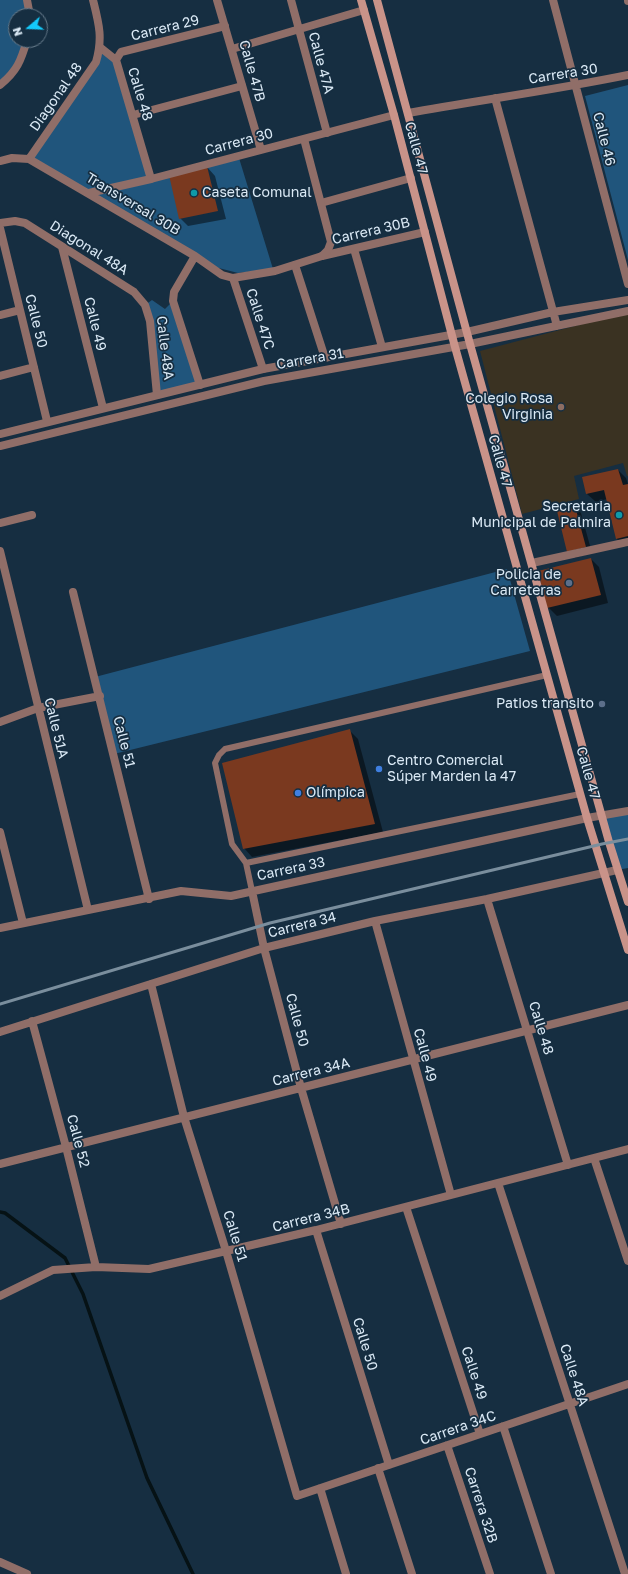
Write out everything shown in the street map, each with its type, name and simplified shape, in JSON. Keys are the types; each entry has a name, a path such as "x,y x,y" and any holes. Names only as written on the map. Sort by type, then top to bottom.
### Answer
{"main road":[{"name":"Calle 47","path":"361,0 394,115 453,334 455,347 580,794 603,873 628,950"},
{"name":"Calle 47","path":"377,0 470,344 617,870 628,902"}],"street":[{"path":"93,0 100,26 101,48"},
{"name":"Calle 47B","path":"217,0 261,150"},
{"name":"Calle 47A","path":"291,0 327,133"},
{"name":"Calle 46","path":"553,0 577,86 628,284"},
{"path":"232,49 298,28 364,10"},
{"name":"Carrera 29","path":"116,60 121,52 225,26"},
{"path":"0,85 10,77 22,60 25,48"},
{"name":"Calle 48","path":"101,48 116,60 151,179"},
{"name":"Diagonal 48","path":"29,159 96,62 101,48"},
{"name":"Carrera 30","path":"408,113 577,86 628,75"},
{"path":"133,115 242,86"},
{"path":"495,98 557,326"},
{"name":"Carrera 30","path":"89,193 151,179 394,115"},
{"path":"304,139 331,242 325,253"},
{"path":"0,161 12,158 29,159"},
{"name":"Transversal 30B","path":"29,159 195,256 222,275"},
{"path":"321,203 411,178"},
{"name":"Diagonal 48A","path":"0,223 15,221 25,223 134,292 145,304"},
{"name":"Calle 50","path":"0,228 47,421"},
{"name":"Carrera 30B","path":"222,275 233,278 275,271 325,253 354,249 425,232"},
{"name":"Calle 49","path":"62,247 102,408"},
{"path":"354,249 382,347"},
{"path":"195,256 174,292 173,301 200,384"},
{"path":"295,265 325,358"},
{"name":"Calle 47C","path":"233,278 263,369"},
{"name":"Carrera 31","path":"0,434 47,421 263,369 467,332 553,312 628,300"},
{"name":"Calle 48A","path":"145,304 150,321 157,395"},
{"path":"0,315 20,310"},
{"name":"Carrera 31","path":"0,446 264,381 455,347 628,310"},
{"path":"336,356 340,362 338,367"},
{"path":"0,376 34,367"},
{"path":"0,523 32,515"},
{"path":"532,563 628,542"},
{"name":"Calle 51A","path":"0,551 88,910"},
{"name":"Calle 51","path":"73,592 149,898"},
{"path":"0,722 38,708 100,696"},
{"path":"587,818 628,811"},
{"name":"Carrera 33","path":"0,928 181,891 231,896 587,818"},
{"path":"0,832 23,923"},
{"name":"Carrera 34","path":"0,1032 264,948 375,921 487,899 617,870"},
{"name":"Calle 50","path":"252,891 264,948 301,1088 341,1224"},
{"name":"Calle 48","path":"487,899 568,1165"},
{"name":"Calle 49","path":"375,921 451,1196"},
{"name":"Calle 51","path":"151,984 184,1117 226,1251 297,1496"},
{"name":"Carrera 34A","path":"0,1164 628,1005"},
{"name":"Calle 52","path":"32,1021 66,1147 96,1268"},
{"name":"Carrera 34B","path":"0,1296 53,1270 77,1268 148,1269 341,1224 628,1149"},
{"path":"594,1158 628,1261"},
{"name":"Calle 48A","path":"498,1184 625,1573"},
{"name":"Calle 49","path":"406,1207 480,1434"},
{"name":"Calle 50","path":"316,1230 389,1465"},
{"name":"Carrera 34C","path":"297,1496 628,1384"},
{"path":"503,1426 551,1574"},
{"name":"Carrera 32B","path":"447,1445 490,1574"},
{"path":"378,1468 412,1574"},
{"path":"320,1488 346,1574"},
{"path":"0,1562 27,1574"}],"lane":[{"path":"252,891 246,863 232,844 215,763 224,749 547,675"},
{"path":"246,863 580,794"}],"shaded area":[{"path":"0,0 27,0 28,8 8,8 8,48 25,48 22,60 0,85"},
{"path":"103,51 114,62 150,178 89,193 32,157"},
{"path":"628,85 628,260 585,96"},
{"path":"239,158 273,269 238,273 211,266 92,194"},
{"path":"152,300 165,309 173,301 200,385 157,395 145,305"},
{"name":"Colegio Rosa Virginia","path":"628,312 628,476 623,463 574,476 579,499 522,514 480,351"},
{"path":"507,569 530,651 114,754 95,677"},
{"path":"628,811 628,868 617,870 602,815"}],"building":[{"name":"Caseta Comunal","path":"207,166 218,211 179,219 169,175"},
{"name":"Secretaria Municipal de Palmira","path":"618,469 623,485 628,484 628,536 616,539 604,490 586,494 582,477"},
{"path":"575,506 586,547 567,552 557,511"},
{"name":"Policia de Carreteras","path":"591,558 601,595 547,608 538,571"},
{"name":"Olímpica","path":"350,729 375,824 243,849 222,763"}],"waterway":[{"path":"0,1212 5,1213 65,1258 83,1294 147,1478 193,1574"}],"railway":[{"path":"0,1004 270,923 628,839"}],"place":[{"name":"Caseta Comunal","path":"194,193"},
{"name":"Colegio Rosa Virginia","path":"561,407"},
{"name":"Secretaria Municipal de Palmira","path":"619,515"},
{"name":"Policia de Carreteras","path":"569,583"},
{"name":"Patios transito","path":"602,704"},
{"name":"Centro Comercial Súper Marden la 47","path":"379,769"},
{"name":"Olímpica","path":"298,793"}]}
